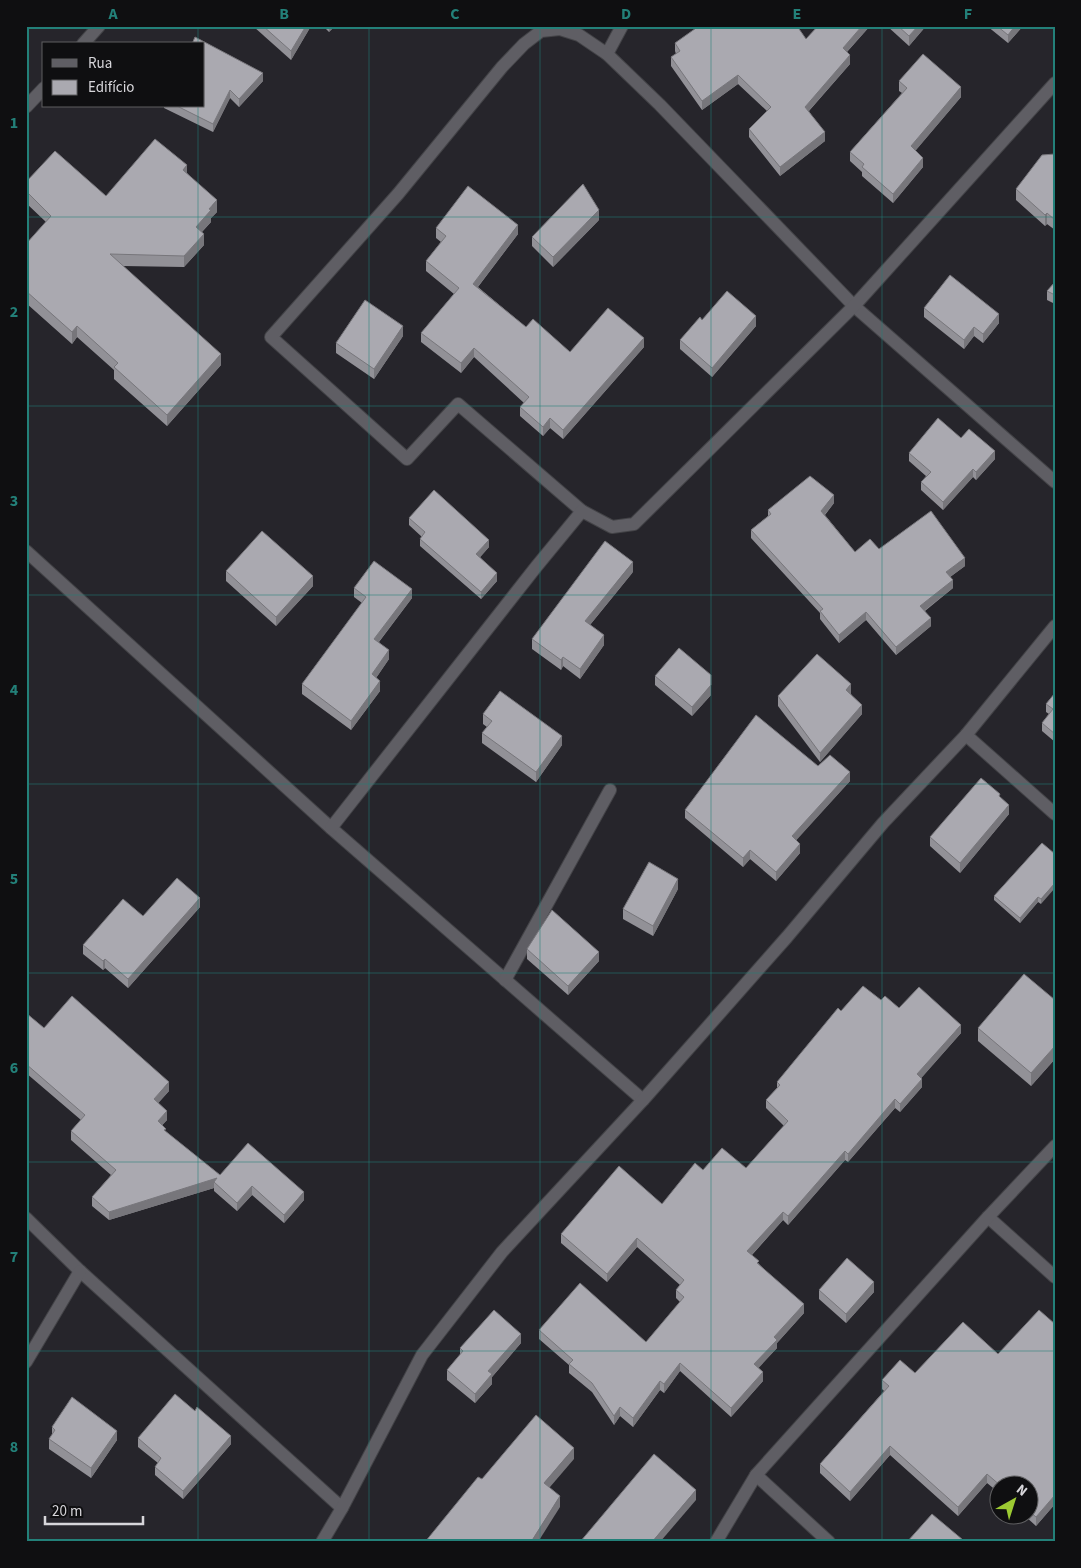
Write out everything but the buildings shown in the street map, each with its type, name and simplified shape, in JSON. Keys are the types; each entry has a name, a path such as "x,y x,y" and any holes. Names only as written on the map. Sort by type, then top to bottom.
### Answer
{"street":[{"path":"85,42 99,26"},
{"path":"607,54 622,26"},
{"path":"1055,83 854,306 634,524 612,527 582,511 458,404 407,459 271,337 398,194 502,67 524,44 541,31 560,29 579,35 607,54 660,105 854,306 1055,482"},
{"path":"26,107 42,90"},
{"path":"330,828 536,566 582,511"},
{"path":"26,551 330,828 642,1100"},
{"path":"322,1542 342,1508 422,1355 502,1252 781,945 883,823 966,735 1055,626"},
{"path":"966,735 1055,814"},
{"path":"505,980 610,790"},
{"path":"716,1542 756,1475 988,1217 1055,1146"},
{"path":"988,1217 1055,1277"},
{"path":"26,1218 80,1271 342,1508"},
{"path":"26,1362 80,1271"},
{"path":"756,1475 829,1542"}]}
